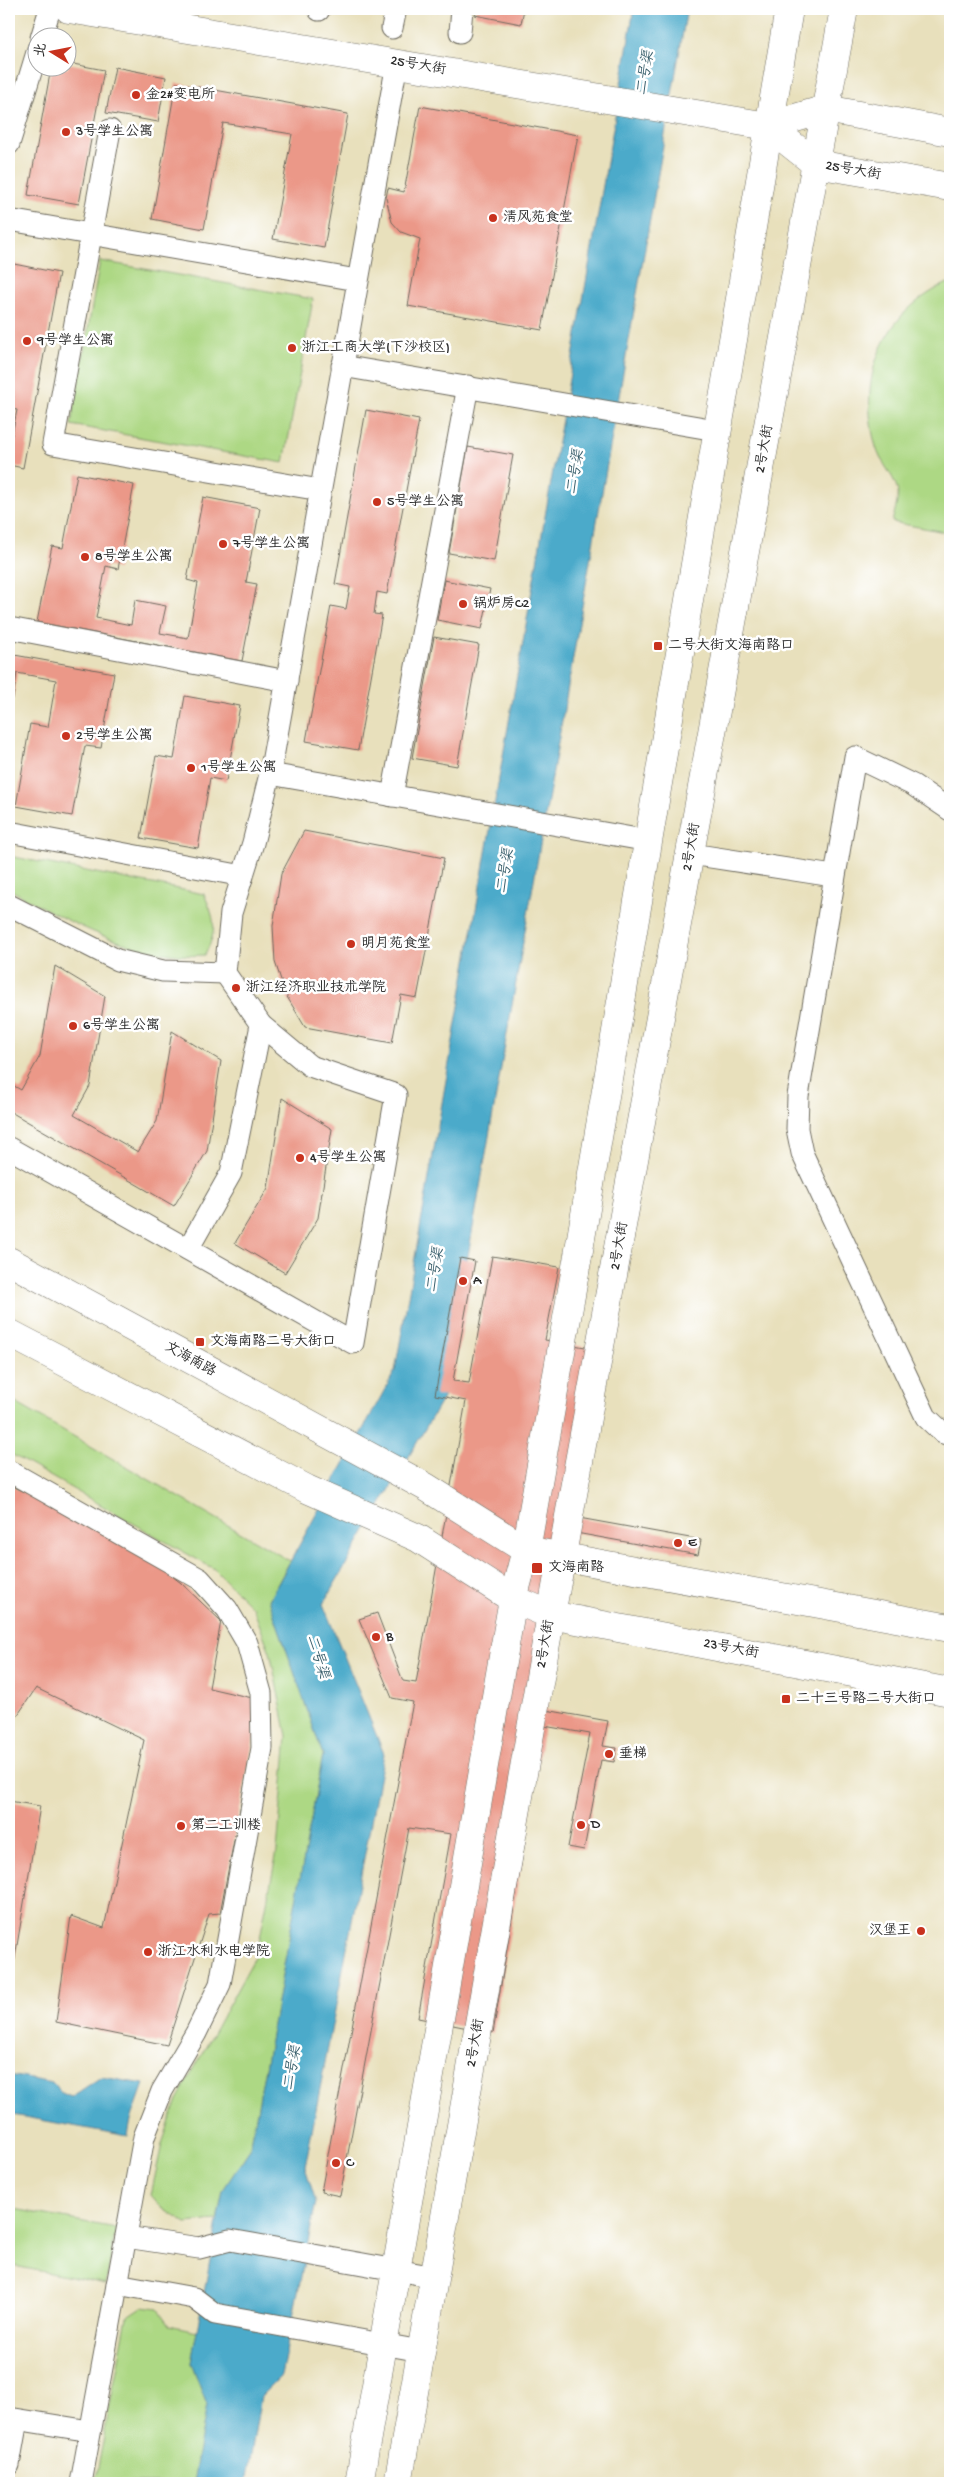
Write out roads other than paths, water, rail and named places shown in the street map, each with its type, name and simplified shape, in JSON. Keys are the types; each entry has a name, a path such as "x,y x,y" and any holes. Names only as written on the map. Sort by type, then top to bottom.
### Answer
{"main road":[{"name":"25号大街","path":"69,9 768,126 826,110 950,132"},
{"path":"359,2483 398,2270 514,1599 526,1550 649,842 716,430 789,9"},
{"name":"2号大街","path":"398,2483 551,1615 563,1558 844,9"},
{"name":"25号大街","path":"768,126 816,164 950,187"},
{"name":"文海南路","path":"9,1261 336,1440 426,1487 526,1550"},
{"path":"9,1332 308,1489 418,1538 514,1599"},
{"path":"526,1550 950,1628"},
{"name":"23号大街","path":"514,1599 551,1615 950,1692"}],"street":[{"path":"44,28 50,9"},
{"path":"460,32 462,9"},
{"path":"9,1148 353,1343 396,1095 310,1066 261,1025 224,973 231,913 243,876 270,774 397,63"},
{"path":"9,144 29,78"},
{"path":"110,130 53,444 320,490"},
{"path":"9,220 357,280"},
{"path":"342,366 541,398 716,430"},
{"path":"392,796 468,386"},
{"path":"9,628 287,681"},
{"path":"950,810 913,785 855,756 798,1096 797,1129 802,1153 926,1417 943,1433 950,1435"},
{"path":"270,774 649,842"},
{"path":"9,832 243,876"},
{"path":"691,854 834,876"},
{"path":"9,905 117,960 163,971 224,973"},
{"path":"188,1249 231,1173 261,1025"},
{"path":"9,1471 200,1579 226,1609 247,1643 261,1693 262,1748 220,1984 196,2033 162,2091 144,2137 81,2483"},
{"path":"126,2237 199,2248 230,2240 435,2277"},
{"path":"117,2284 194,2298 215,2314 421,2351"},
{"path":"9,2465 13,2419 90,2431"}],"water":[{"name":"二号渠","path":"634,9 687,9 443,1398 323,1604 384,1754 305,2167 316,2202 281,2376 261,2396 246,2483 193,2483 207,2405 191,2363 223,2190 250,2149 323,1755 269,1600 395,1371"},
{"path":"9,2075 53,2083 60,2092 71,2097 101,2077 144,2084 131,2120 128,2136 13,2115 11,2123 9,2123"}],"place":[{"name":"金2#变电所","path":"136,95"},
{"name":"3号学生公寓","path":"66,132"},
{"name":"清风苑食堂","path":"493,218"},
{"name":"9号学生公寓","path":"27,341"},
{"name":"浙江工商大学(下沙校区)","path":"292,348"},
{"name":"5号学生公寓","path":"377,502"},
{"name":"7号学生公寓","path":"223,544"},
{"name":"8号学生公寓","path":"85,557"},
{"name":"锅炉房C2","path":"463,604"},
{"name":"二号大街文海南路口","path":"658,646"},
{"name":"2号学生公寓","path":"66,736"},
{"name":"1号学生公寓","path":"191,768"},
{"name":"明月苑食堂","path":"351,944"},
{"name":"浙江经济职业技术学院","path":"236,988"},
{"name":"6号学生公寓","path":"73,1026"},
{"name":"4号学生公寓","path":"300,1158"},
{"name":"A","path":"463,1281"},
{"name":"文海南路二号大街口","path":"200,1342"},
{"name":"E","path":"678,1543"},
{"name":"文海南路","path":"537,1568"},
{"name":"B","path":"376,1637"},
{"name":"二十三号路二号大街口","path":"786,1699"},
{"name":"垂梯","path":"609,1754"},
{"name":"D","path":"581,1825"},
{"name":"第二工训楼","path":"181,1826"},
{"name":"汉堡王","path":"921,1931"},
{"name":"浙江水利水电学院","path":"148,1952"},
{"name":"C","path":"336,2163"}]}
